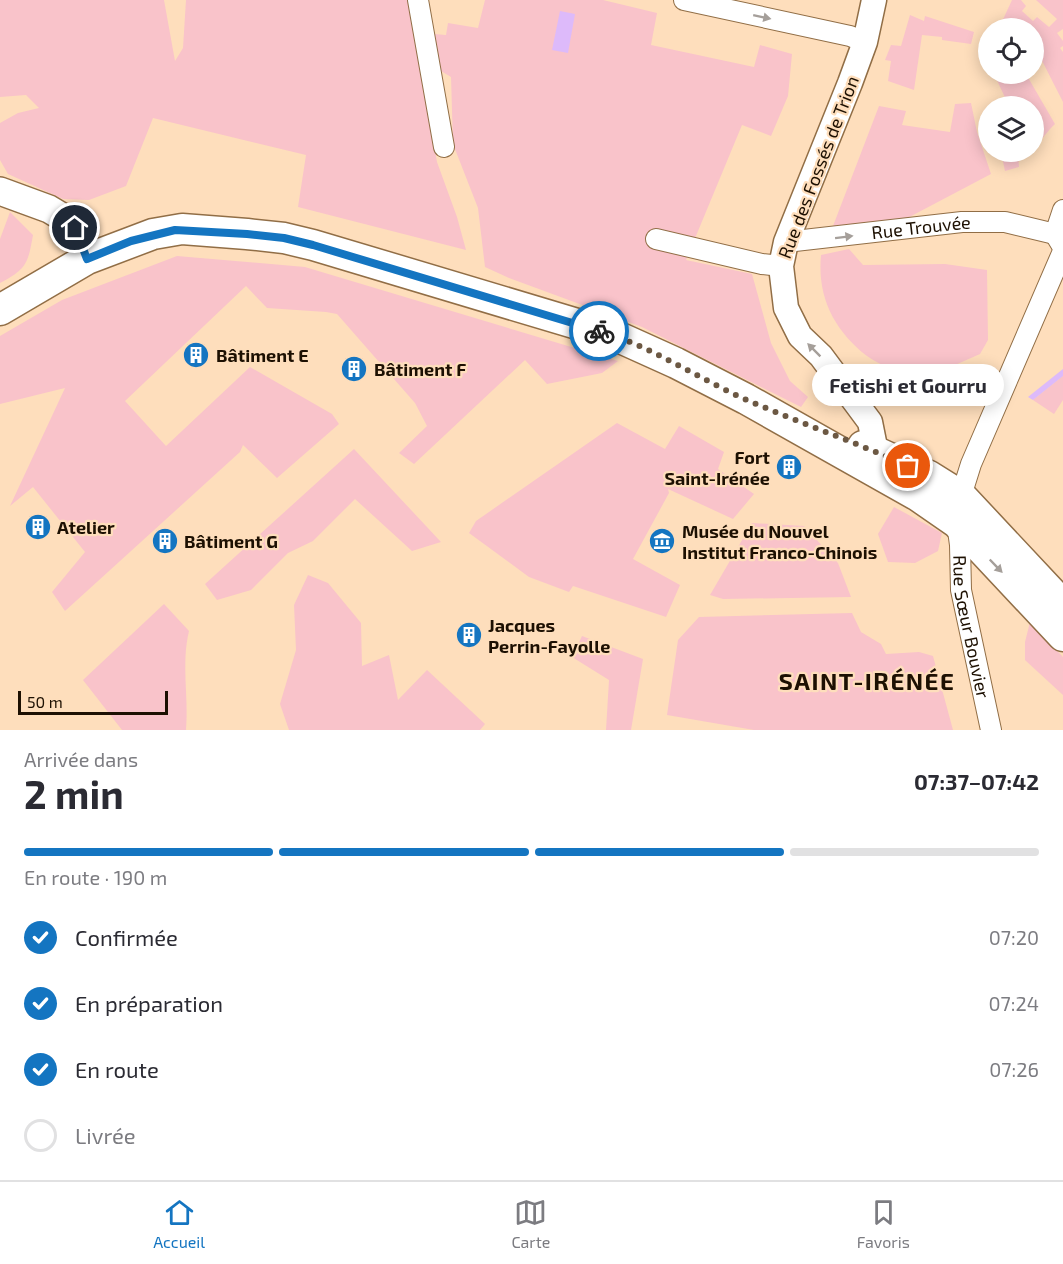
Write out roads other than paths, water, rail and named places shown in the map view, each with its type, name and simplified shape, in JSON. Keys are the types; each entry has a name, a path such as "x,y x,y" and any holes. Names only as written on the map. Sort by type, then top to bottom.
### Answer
{"main road":[{"path":"0,191 49,209 74,224 87,259"},
{"path":"0,310 87,259 131,241 175,230 284,238 313,245 614,335 676,363 869,458 918,496 959,510 1063,605"},
{"path":"959,510 1063,636"}],"street":[{"path":"418,0 444,147"},
{"path":"684,0 850,36 865,42"},
{"name":"Rue des Fossés de Trion","path":"869,458 870,422 821,357 800,336 786,308 781,266 786,242 865,42 874,0"},
{"path":"959,510 972,461 1060,245 1063,210"},
{"name":"Rue Trouvée","path":"786,242 962,222 1005,222 1060,245"},
{"path":"656,239 762,264 781,266"},
{"name":"Rue Sœur Bouvier","path":"959,510 961,590 991,730"}],"place":[{"name":"Bâtiment E","path":"196,355"},
{"name":"Bâtiment F","path":"354,369"},
{"name":"Fetishi et Gourru","path":"908,466"},
{"name":"Fort Saint-Irénée","path":"789,467"},
{"name":"Atelier","path":"38,527"},
{"name":"Bâtiment G","path":"165,541"},
{"name":"Musée du Nouvel Institut Franco-Chinois","path":"662,541"},
{"name":"Jacques Perrin-Fayolle","path":"469,635"}],"district":[{"name":"SAINT-IRÉNÉE","path":"867,680"}]}
